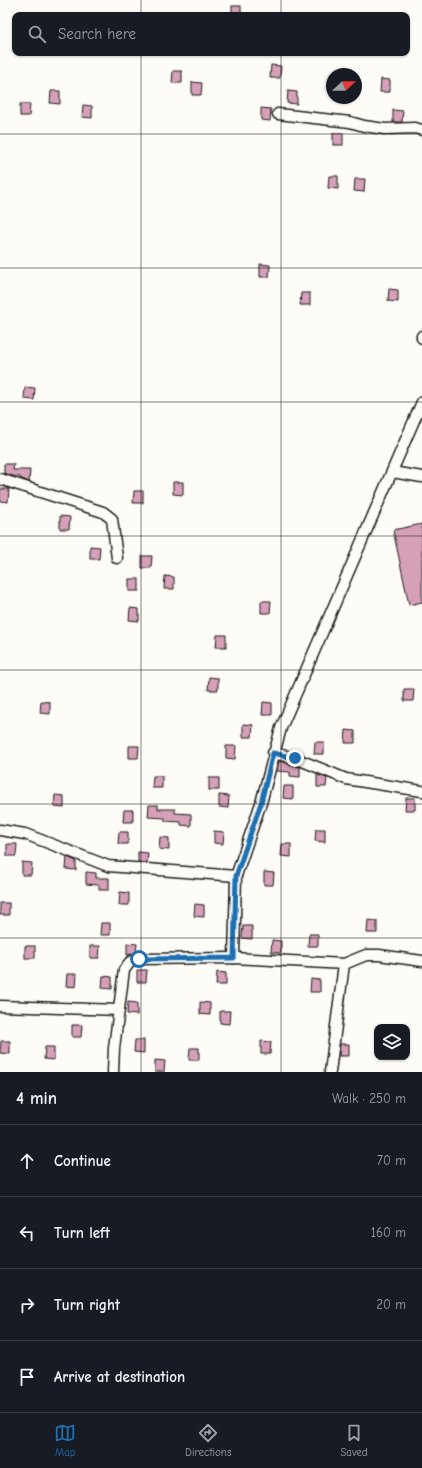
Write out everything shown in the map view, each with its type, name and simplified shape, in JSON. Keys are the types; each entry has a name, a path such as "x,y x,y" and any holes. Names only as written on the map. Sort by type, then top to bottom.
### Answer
{"street":[{"path":"278,114 350,122 385,129 415,128 422,130"},
{"path":"234,958 236,876 261,803 273,753 281,728 422,402"},
{"path":"392,472 422,477"},
{"path":"0,479 103,512 112,519 116,558"},
{"path":"273,753 295,758 346,779 422,791"},
{"path":"0,830 25,834 108,866 236,876"},
{"path":"113,1072 124,970 130,962 139,959 234,958 344,964 366,955 379,955 422,961"},
{"path":"330,1072 344,964"},
{"path":"0,1006 119,1010"}],"building":[{"path":"232,6 241,6 241,12 232,12"},
{"path":"271,65 281,66 280,78 270,78"},
{"path":"173,71 182,71 182,83 172,83"},
{"path":"381,79 390,80 390,92 380,92"},
{"path":"192,82 202,83 201,95 192,95"},
{"path":"51,91 60,91 60,104 50,103"},
{"path":"288,91 297,92 297,104 287,103"},
{"path":"20,104 30,104 29,116 20,116"},
{"path":"83,105 92,106 92,118 82,117"},
{"path":"261,108 271,109 270,121 261,120"},
{"path":"393,110 403,111 402,122 393,122"},
{"path":"333,133 343,133 343,145 333,145"},
{"path":"329,176 338,176 338,189 328,188"},
{"path":"355,179 365,179 364,192 354,191"},
{"path":"260,264 270,265 269,277 260,277"},
{"path":"389,289 398,290 398,302 388,301"},
{"path":"301,293 310,293 310,305 300,305"},
{"path":"25,387 35,388 34,400 24,399"},
{"path":"4,464 14,464 13,470 30,470 29,482 20,477 4,473"},
{"path":"173,482 183,482 183,495 173,494"},
{"path":"0,489 9,489 8,502 0,501"},
{"path":"134,491 143,491 143,503 133,503"},
{"path":"60,516 70,517 69,529 60,529"},
{"path":"422,524 422,602 409,605 393,530"},
{"path":"90,546 100,547 99,559 90,559"},
{"path":"142,556 152,556 151,568 142,568"},
{"path":"165,576 174,577 174,589 164,589"},
{"path":"129,579 139,579 139,591 129,591"},
{"path":"261,601 271,601 270,613 261,613"},
{"path":"130,608 139,609 139,621 129,620"},
{"path":"217,635 226,635 226,647 216,647"},
{"path":"209,677 218,678 218,690 208,690"},
{"path":"404,689 414,689 413,701 404,701"},
{"path":"41,701 50,702 50,714 40,713"},
{"path":"263,702 272,703 272,715 262,715"},
{"path":"243,724 253,725 252,737 243,737"},
{"path":"346,730 355,731 355,743 345,743"},
{"path":"315,742 324,742 324,754 314,754"},
{"path":"129,746 139,746 138,758 129,758"},
{"path":"226,746 236,746 235,759 226,758"},
{"path":"279,761 300,767 300,777 290,776 290,772 277,771"},
{"path":"317,775 327,778 326,787 317,787"},
{"path":"153,776 162,776 162,788 152,788"},
{"path":"209,778 219,778 219,790 209,790"},
{"path":"284,786 293,786 293,799 283,798"},
{"path":"55,795 64,796 64,808 54,807"},
{"path":"219,795 229,796 228,808 219,807"},
{"path":"406,798 415,798 415,810 405,810"},
{"path":"149,805 158,805 158,809 175,809 175,813 191,814 191,826 181,825 181,822 165,821 165,818 148,817"},
{"path":"124,810 133,810 133,822 123,822"},
{"path":"316,829 325,829 325,842 315,841"},
{"path":"214,831 224,832 223,844 214,843"},
{"path":"119,832 128,832 128,844 118,844"},
{"path":"160,837 169,838 169,850 159,849"},
{"path":"7,844 17,844 16,856 7,856"},
{"path":"282,844 291,844 291,857 281,856"},
{"path":"138,852 148,853 147,863 138,862"},
{"path":"67,857 76,861 76,870 66,869"},
{"path":"22,862 32,863 31,875 22,875"},
{"path":"86,872 96,873 96,878 109,878 109,890 99,890 99,885 86,884"},
{"path":"264,872 274,873 273,885 264,885"},
{"path":"120,892 129,893 129,905 119,905"},
{"path":"0,903 9,903 9,915 0,915"},
{"path":"195,904 204,905 204,917 194,916"},
{"path":"368,920 377,921 377,933 367,933"},
{"path":"101,923 110,923 110,935 100,935"},
{"path":"243,926 252,926 252,939 242,938"},
{"path":"309,934 318,934 318,946 308,946"},
{"path":"272,940 281,941 281,953 271,952"},
{"path":"127,943 137,944 136,953 127,955"},
{"path":"25,946 35,946 35,958 25,958"},
{"path":"90,946 100,946 99,958 90,958"},
{"path":"137,970 147,970 146,982 137,982"},
{"path":"217,972 226,973 226,985 216,985"},
{"path":"67,974 77,974 76,987 66,986"},
{"path":"103,976 112,977 112,989 102,988"},
{"path":"311,979 320,980 320,992 310,992"},
{"path":"128,1002 137,1003 137,1015 127,1014"},
{"path":"200,1002 210,1003 210,1015 200,1014"},
{"path":"220,1011 230,1011 229,1024 220,1023"},
{"path":"72,1025 82,1025 81,1037 72,1037"},
{"path":"135,1040 144,1040 144,1053 134,1052"},
{"path":"1,1041 10,1041 10,1054 0,1053"},
{"path":"261,1041 271,1042 270,1054 261,1054"},
{"path":"340,1044 349,1044 349,1056 339,1056"},
{"path":"45,1047 54,1047 54,1060 44,1059"},
{"path":"190,1048 199,1048 199,1060 189,1060"},
{"path":"155,1060 165,1061 164,1072 155,1072"}],"route":[{"path":"139,959 234,958 236,876 261,803 273,753 295,758"}]}
